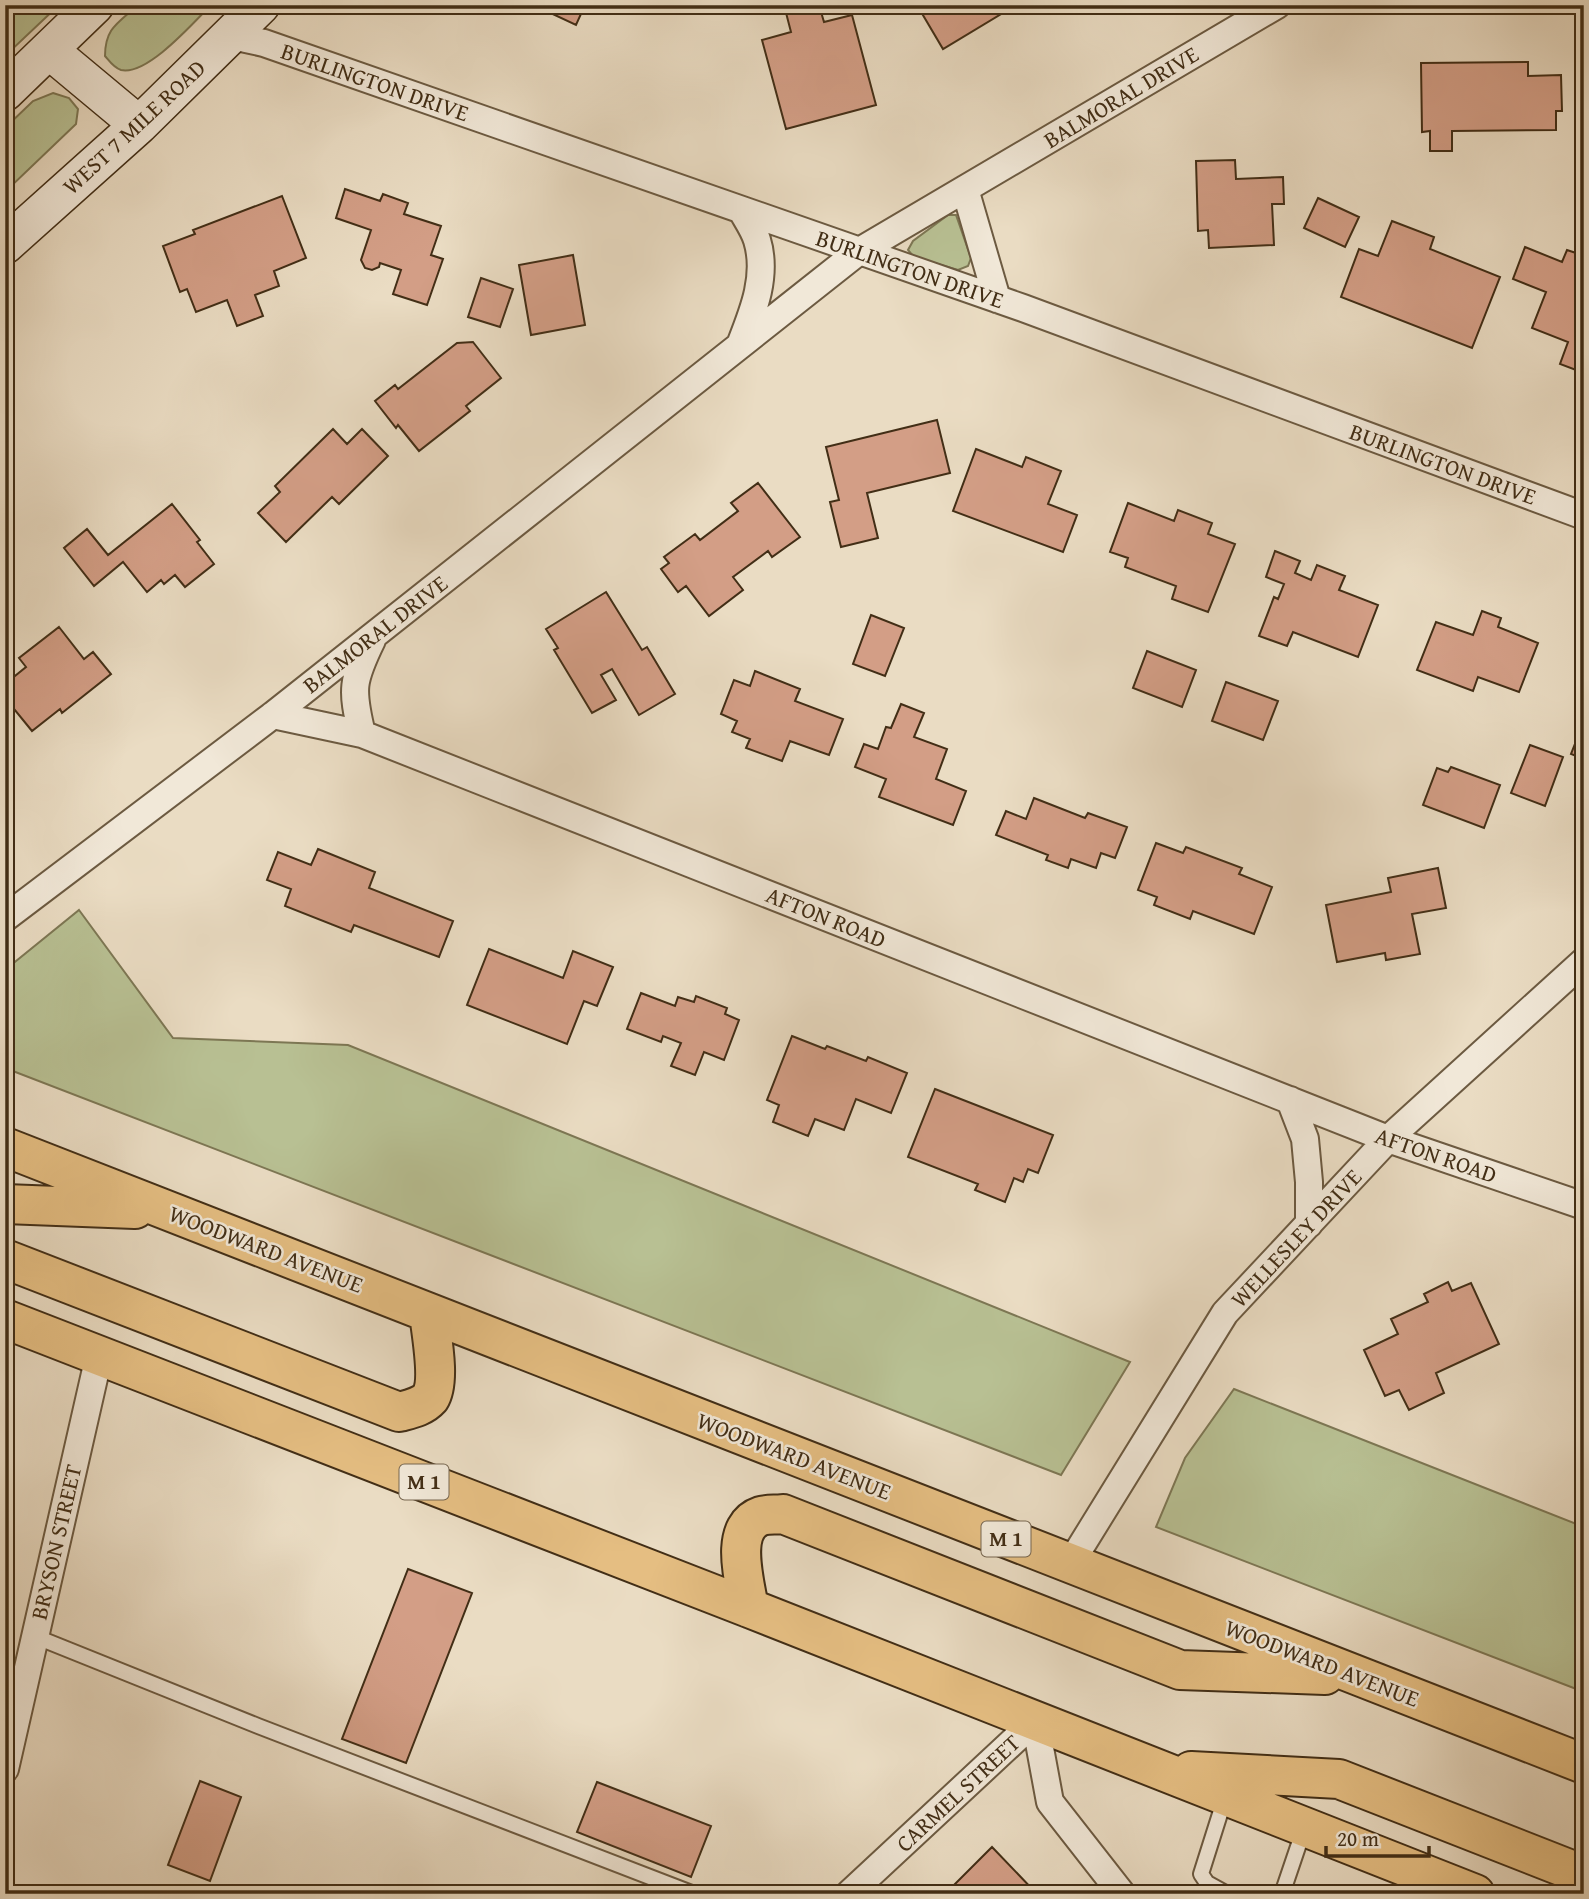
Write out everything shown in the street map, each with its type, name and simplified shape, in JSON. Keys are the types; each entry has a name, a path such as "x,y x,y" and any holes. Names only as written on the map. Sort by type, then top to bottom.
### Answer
{"main road":[{"path":"5,92 94,5"},
{"name":"WEST 7 MILE ROAD","path":"5,245 139,125 261,5"},
{"path":"49,50 139,125"},
{"name":"WOODWARD AVENUE","path":"5,1147 1584,1764"},
{"path":"5,1204 165,1210"},
{"path":"5,1259 399,1412 416,1408 430,1397 436,1381 429,1313"},
{"name":"M 1","path":"5,1320 749,1608 1475,1894"},
{"path":"749,1608 741,1540 747,1526 760,1516 783,1514 1180,1670 1355,1675"},
{"path":"1157,1770 1339,1779 1584,1875"}],"street":[{"name":"BALMORAL DRIVE","path":"5,918 273,715 858,252 1277,5"},
{"name":"BURLINGTON DRIVE","path":"232,36 264,43 997,299 1584,516"},
{"path":"965,189 997,299"},
{"path":"740,345 757,301 760,271 757,239 742,211"},
{"path":"362,734 354,700 357,670 374,635"},
{"name":"AFTON ROAD","path":"273,715 362,734 1388,1139 1584,1206"},
{"name":"WELLESLEY DRIVE","path":"1070,1564 1226,1313 1388,1139 1584,961"},
{"path":"1290,1100 1305,1139 1309,1224"},
{"name":"BRYSON STREET","path":"5,1769 99,1356"},
{"path":"1035,1721 1049,1802 1122,1894"},
{"name":"CARMEL STREET","path":"849,1894 1035,1721"}],"lane":[{"path":"34,1636 258,1726 694,1894"},
{"path":"1226,1797 1201,1874 1207,1883 1227,1894"},
{"path":"1282,1894 1305,1827"}],"green space":[{"path":"5,5 59,5 5,56"},
{"path":"138,5 211,5 156,57 132,70 121,70 105,56 107,39 114,27"},
{"path":"53,93 69,98 78,109 76,124 5,192 5,128 33,101"},
{"path":"948,215 956,215 971,258 968,266 958,270 914,257 908,250 913,241"},
{"path":"79,910 173,1038 348,1045 1130,1362 1061,1475 5,1068 5,970"},
{"path":"1234,1389 1584,1527 1584,1692 1156,1527 1185,1458"}],"building":[{"path":"546,5 585,5 576,25 544,10"},
{"path":"784,5 819,5 824,22 852,15 876,105 786,129 762,40 791,32"},
{"path":"917,5 1016,5 943,49"},
{"path":"1528,62 1528,76 1561,75 1562,111 1556,111 1556,130 1452,131 1452,151 1430,151 1430,131 1422,132 1421,63"},
{"path":"1235,160 1236,179 1283,177 1284,204 1272,204 1274,245 1209,248 1208,230 1198,231 1196,161"},
{"path":"345,189 380,201 383,194 408,203 404,214 441,226 431,255 443,259 427,305 393,294 401,270 380,263 379,267 372,270 365,268 361,260 371,230 336,218"},
{"path":"282,196 306,258 274,271 279,286 255,295 263,316 237,326 227,300 196,312 187,289 180,292 163,246 195,234 193,230"},
{"path":"1318,198 1359,217 1345,247 1304,228"},
{"path":"1392,221 1434,237 1430,249 1500,277 1472,348 1341,297 1359,249 1378,256"},
{"path":"1525,247 1562,262 1567,250 1582,255 1578,267 1584,270 1584,373 1560,364 1568,342 1532,328 1546,292 1513,279"},
{"path":"573,255 585,325 531,335 519,265"},
{"path":"481,278 513,289 500,327 468,317"},
{"path":"473,342 501,378 466,406 470,411 419,451 375,401 395,385 398,389 457,343"},
{"path":"937,420 950,473 867,493 878,538 841,547 830,502 839,500 826,447"},
{"path":"333,429 347,444 362,429 388,456 339,504 332,497 286,542 258,513 280,492 275,486"},
{"path":"976,449 1022,467 1026,457 1061,471 1048,504 1077,515 1063,552 953,511"},
{"path":"758,483 800,537 772,557 768,551 733,577 743,590 709,616 686,586 678,592 661,569 669,563 664,557 695,534 700,540 738,511 731,503"},
{"path":"1128,503 1174,521 1178,510 1212,523 1208,534 1235,544 1208,612 1172,599 1176,586 1125,567 1128,558 1110,552"},
{"path":"172,504 200,540 197,542 214,564 185,587 175,575 164,584 161,580 147,592 123,562 94,586 64,548 87,529 108,555"},
{"path":"1275,551 1300,561 1295,573 1311,580 1317,565 1345,576 1339,590 1378,605 1358,657 1293,632 1287,646 1259,636 1274,597 1278,599 1284,584 1266,577"},
{"path":"606,592 642,650 647,647 675,694 639,715 612,669 601,675 616,700 592,713 554,650 558,648 546,629"},
{"path":"1482,611 1501,618 1498,627 1538,643 1519,692 1478,677 1473,691 1417,670 1436,622 1473,635"},
{"path":"871,615 904,628 885,676 853,664"},
{"path":"59,627 84,659 93,652 111,674 62,713 60,709 32,731 5,698 5,684 26,667 19,658"},
{"path":"1147,651 1196,670 1182,707 1133,688"},
{"path":"755,671 800,689 795,701 843,719 829,755 790,741 782,761 746,748 750,739 732,732 737,721 721,714 734,680 750,686"},
{"path":"1226,682 1278,701 1263,740 1212,721"},
{"path":"901,704 924,713 914,737 947,749 936,779 966,791 953,825 879,797 886,779 855,767 864,744 878,749 886,727 891,728"},
{"path":"1584,721 1584,759 1571,754"},
{"path":"1530,745 1563,757 1545,806 1511,793"},
{"path":"1451,767 1500,785 1484,828 1423,805 1437,768 1448,772"},
{"path":"1034,798 1085,818 1088,813 1127,827 1115,858 1101,853 1096,868 1071,859 1068,868 1046,860 1048,855 996,835 1006,811 1026,819"},
{"path":"1156,843 1183,853 1186,847 1242,868 1239,874 1272,887 1254,934 1193,911 1190,919 1154,905 1157,897 1138,890"},
{"path":"318,849 375,872 369,888 453,921 439,957 354,925 351,932 285,906 291,889 267,880 278,852 311,865"},
{"path":"1438,868 1446,908 1412,914 1420,954 1386,960 1385,953 1337,962 1326,905 1391,892 1388,878"},
{"path":"489,949 563,978 573,951 613,967 597,1006 584,1001 567,1044 467,1005"},
{"path":"641,993 675,1006 678,997 694,1002 696,996 727,1008 725,1014 739,1020 724,1060 704,1052 695,1075 671,1066 681,1043 663,1036 661,1042 627,1029"},
{"path":"792,1036 866,1061 868,1057 907,1073 891,1113 856,1099 844,1130 815,1119 808,1136 773,1122 779,1105 767,1100"},
{"path":"935,1089 1053,1135 1038,1173 1028,1169 1023,1182 1014,1178 1005,1202 975,1190 978,1184 908,1157"},
{"path":"1448,1282 1452,1291 1471,1283 1499,1344 1436,1373 1444,1393 1409,1410 1399,1390 1385,1396 1364,1350 1398,1334 1391,1319 1428,1302 1424,1294"},
{"path":"408,1569 472,1593 406,1763 342,1739"},
{"path":"200,1781 241,1797 210,1881 168,1865"},
{"path":"597,1782 711,1826 691,1877 577,1832"},
{"path":"992,1847 1037,1894 945,1894"}]}
